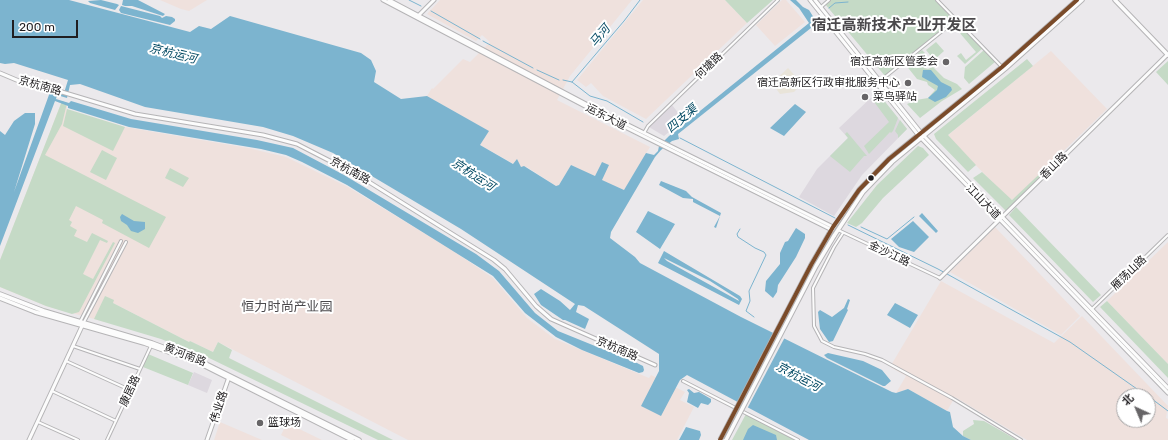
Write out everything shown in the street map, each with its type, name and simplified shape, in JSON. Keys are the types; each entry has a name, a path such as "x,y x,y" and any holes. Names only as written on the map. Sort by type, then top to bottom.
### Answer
{"main road":[{"path":"726,440 834,229 852,206 870,184 920,135 1002,67 1077,0"},
{"path":"920,135 1019,56 1082,0"},
{"path":"1115,0 1168,55"},
{"path":"720,440 811,265 831,235"},
{"name":"黄河南路","path":"0,294 23,304 81,324"},
{"name":"黄河南路","path":"0,298 35,312 152,344 229,376 359,440"},
{"name":"黄河南路","path":"229,376 352,440"}],"street":[{"name":"运东大道","path":"383,0 643,134 834,229"},
{"name":"运东大道","path":"390,0 416,16"},
{"path":"416,16 433,0"},
{"name":"何塘路","path":"643,134 648,126 778,0"},
{"name":"江山大道","path":"810,0 920,135 1168,388"},
{"name":"江山大道","path":"815,0 880,81 920,135"},
{"path":"820,7 829,0"},
{"path":"937,0 1002,67"},
{"path":"880,81 956,20"},
{"name":"香山路","path":"940,278 1168,55"},
{"name":"京杭南路","path":"0,73 26,84 42,86 135,114 256,134 297,144 360,177 494,260 505,269 540,310 551,319 655,366"},
{"name":"金沙江路","path":"834,229 940,278"},
{"path":"843,233 813,288 814,326 822,341 834,347 865,354 882,360 952,398 1021,440"},
{"name":"雁荡山路","path":"1091,310 1168,235"},
{"path":"29,440 73,346 81,324 121,241"},
{"path":"81,324 126,242"},
{"name":"江山大道","path":"1091,310 1168,393"},
{"name":"康居路","path":"107,440 152,344"},
{"path":"73,346 140,369"},
{"path":"66,361 130,390"},
{"name":"伟业路","path":"207,440 229,376"},
{"path":"683,381 798,440"},
{"path":"52,391 116,421"},
{"path":"38,422 78,440"}],"shaded area":[{"path":"160,0 207,0 189,11"},
{"path":"440,0 632,0 570,76 557,100 650,147 624,190 601,180 602,162 595,177 571,165 559,185 556,186 527,167 521,168 480,145 488,131 427,96 432,88 433,89 463,59 470,62 490,42 482,35 476,41 427,14"},
{"path":"643,0 725,0 747,23 646,119 603,96 591,83 586,87 577,80"},
{"path":"782,0 786,0 805,22 775,46 756,25"},
{"path":"1051,51 1107,109 1015,198 1010,200 947,136"},
{"path":"788,68 798,79 800,86 794,92 780,94 772,83"},
{"path":"877,92 907,129 862,175 834,216 799,197 817,169 848,138 839,128"},
{"path":"62,101 67,103 67,110 125,127 248,148 286,157 348,187 452,250 493,278 527,318 555,339 649,378 651,375 685,392 680,400 694,407 677,440 408,440 218,342 213,352 190,341 189,342 113,303 105,322 46,306 0,287 0,260"},
{"path":"672,105 684,120 664,136 649,127"},
{"path":"995,227 1080,316 1061,335 950,272"},
{"path":"1168,242 1168,364 1107,301"},
{"path":"941,281 1054,343 1082,316 1151,388 1116,388 1116,428 1156,428 1156,393 1168,406 1166,418 1168,419 1168,440 1027,440 955,397 947,411 908,389 896,393 906,376 890,367"},
{"path":"194,372 212,380 207,393 188,385"},
{"path":"220,422 262,440 214,440"},
{"path":"287,423 322,440 291,440 281,435"}],"green space":[{"path":"725,0 773,0 747,23"},
{"path":"830,0 935,0 954,20 885,76 825,4"},
{"path":"957,21 983,48 965,64 957,56 961,53 966,60 976,52 953,25"},
{"path":"936,42 944,51 934,60 926,50"},
{"path":"922,50 925,53 919,63 923,64 924,68 928,69 933,67 944,78 957,84 962,89 942,101 920,118 907,104 916,100 928,98 935,90 928,85 927,82 917,79 905,64"},
{"path":"984,50 995,62 969,84 964,78 965,67"},
{"path":"1027,59 1033,66 948,135 976,165 968,172 936,139 934,134"},
{"path":"1168,61 1168,85 1156,72"},
{"path":"878,93 898,118 893,131 891,133 890,132 869,154 864,146 889,122 872,99"},
{"path":"62,101 67,103 62,124 45,155 166,217 149,248 102,223 103,220 76,206 69,220 72,222 70,226 77,230 74,236 87,242 92,233 108,241 107,243 100,240 83,274 93,279 113,242 115,243 79,312 72,314 46,306 0,287 0,260"},
{"path":"67,109 125,127 113,151 63,126"},
{"path":"900,120 907,129 898,138 895,131"},
{"path":"847,132 867,156 864,156 850,172 830,156 848,138 845,134"},
{"path":"918,146 923,148 929,155 883,198 862,223 856,227 847,223 877,185"},
{"path":"102,150 117,158 106,180 90,172"},
{"path":"1051,163 1053,165 1006,211 973,178 982,172 1012,200"},
{"path":"170,168 189,178 183,187 165,178"},
{"path":"1016,207 1101,295 1093,302 1009,215"},
{"path":"105,296 114,300 113,303 189,342 190,341 213,352 218,342 232,350 229,358 393,440 378,440 207,357 161,339 94,319"},
{"path":"1107,301 1168,364 1168,378 1100,307"},
{"path":"148,354 193,373 188,385 143,367"},
{"path":"746,414 795,440 732,440"},
{"path":"973,420 984,421 1017,440 971,440 963,436 963,431 974,424"}],"water":[{"name":"京杭运河","path":"0,0 69,0 190,32 199,26 211,29 230,16 361,53 371,60 376,71 374,82 401,99 427,96 489,131 480,145 513,164 517,159 521,167 524,166 556,186 559,185 571,165 595,176 602,162 609,165 602,180 624,190 646,153 654,155 658,151 659,146 669,136 809,23 799,8 790,0 796,0 803,7 809,10 814,18 818,16 821,20 678,134 679,139 672,141 661,150 655,157 611,232 610,238 635,257 640,263 741,317 892,392 896,393 908,389 950,412 953,427 963,436 971,440 809,440 687,375 680,380 661,416 641,406 659,371 659,354 584,306 578,305 576,312 589,319 585,329 563,320 541,305 534,294 541,289 560,301 570,310 575,304 461,229 333,153 293,136 263,127 145,107 80,84 70,85 67,98 57,95 56,99 69,103 71,101 131,119 257,140 293,148 344,175 476,254 499,271 535,313 558,331 637,363 643,366 644,370 643,372 639,373 582,350 556,337 525,313 493,276 347,185 302,162 286,155 261,149 129,127 68,108 68,106 55,101 0,246 0,131 5,135 14,121 25,113 35,113 35,124 14,192 50,92 56,91 64,93 68,80 14,63 0,63"},
{"path":"101,0 119,5 115,10 90,3 88,1"},
{"path":"123,0 138,0 165,14 163,16 132,6 122,5"},
{"path":"121,6 160,16 162,18 166,16 172,17 175,21 170,25 121,13 119,10"},
{"path":"923,70 931,70 941,82 951,87 952,90 946,97 935,102 928,98 937,90 938,86 922,77"},
{"path":"795,104 806,112 784,136 770,128"},
{"path":"661,181 686,191 692,197 721,213 720,216 693,202 693,199 683,198 659,185"},
{"path":"648,211 675,224 660,249 636,232"},
{"path":"922,213 938,231 936,233 919,216"},
{"path":"122,214 134,221 145,222 145,229 138,233 131,231 127,225 121,221 120,217"},
{"path":"720,216 716,228 714,227"},
{"path":"913,221 929,237 914,252 899,247 891,239"},
{"path":"796,228 805,234 805,238 796,257 778,285 777,292 773,298 765,291 766,281 780,264 780,253 785,242 788,241"},
{"path":"664,251 740,296 742,299 739,305 658,263","holes":["664,258 710,281 739,301"]},
{"path":"848,299 850,300 848,310 833,341 829,342 820,329 818,312 820,310 832,317 844,308"},
{"path":"895,303 918,315 910,328 887,315"},
{"path":"828,353 863,361 882,370 891,381 883,386 827,358 824,355"},
{"path":"689,389 694,393 699,392 711,399 711,402 708,405 701,403 698,408 687,402 689,393 687,390"},
{"path":"753,425 776,435 777,440 743,440 748,429"},
{"path":"686,427 700,431 701,435 699,440 679,440"}],"pier":[{"path":"774,331 785,337 747,409 737,404"}],"waterway":[{"path":"409,0 421,6"},
{"name":"马河","path":"572,82 640,0"},
{"name":"四支渠","path":"829,8 835,3 848,2"},
{"path":"431,11 480,39"},
{"path":"483,41 533,68"},
{"path":"537,70 559,80"},
{"path":"563,80 572,82 590,96 607,101 643,122"},
{"path":"680,138 835,218"},
{"path":"861,227 887,239 914,217"},
{"path":"848,225 938,269 1070,342 1136,388"},
{"path":"740,229 737,234 738,237 764,252 766,255 749,291 750,301 746,311 754,317"},
{"path":"1156,402 1168,411"}],"transit line":[{"path":"720,440 811,265 833,227 859,190 889,159 1002,67 1077,0"}],"place":[{"name":"宿迁高新区管委会","path":"946,62"},
{"name":"宿迁高新区行政审批服务中心","path":"908,83"},
{"name":"菜鸟驿站","path":"865,97"},
{"name":"篮球场","path":"260,423"}],"district":[{"name":"宿迁高新技术产业开发区","path":"894,26"},
{"name":"恒力时尚产业园","path":"287,307"}]}
